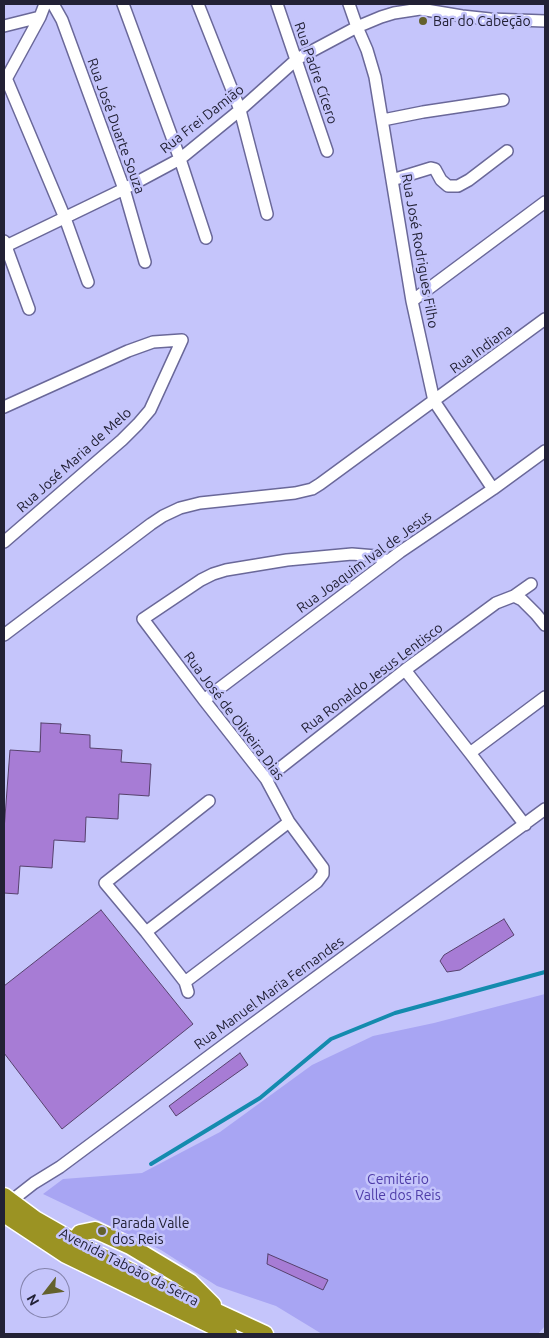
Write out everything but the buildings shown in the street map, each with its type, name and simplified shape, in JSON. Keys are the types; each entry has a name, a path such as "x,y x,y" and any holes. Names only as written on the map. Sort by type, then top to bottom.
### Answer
{"highway":[{"name":"Avenida Taboão da Serra","path":"8,1209 35,1219 99,1272 229,1334"},
{"name":"Avenida Taboão da Serra","path":"8,1209 70,1248 148,1280 265,1334"},
{"path":"70,1248 80,1233 95,1230 130,1246 190,1282 227,1316"}],"street":[{"path":"123,4 180,159 206,238"},
{"path":"198,4 240,110 267,214"},
{"name":"Rua Padre Cícero","path":"277,4 328,151"},
{"name":"Rua José Rodrigues Filho","path":"349,4 367,50 375,77 412,301 434,402 493,489"},
{"name":"Rua Frei Damião","path":"4,244 65,218 180,159 240,110 296,59 357,27 394,13 423,6 462,16 545,21"},
{"path":"4,26 45,7"},
{"path":"45,7 5,81 65,218 88,282"},
{"name":"Rua José Duarte Souza","path":"45,7 62,20 124,189 145,262"},
{"path":"383,120 503,100"},
{"path":"392,180 431,168 435,169 441,180 448,186 458,186 469,180 507,151"},
{"path":"412,301 545,202"},
{"path":"4,244 29,309"},
{"name":"Rua Indiana","path":"4,635 163,516 180,508 200,503 295,493 320,484 545,320"},
{"name":"Rua José Maria de Melo","path":"4,407 128,350 153,342 182,340 150,410 138,424 4,542"},
{"name":"Rua Joaquim Ival de Jesus","path":"204,700 415,541 493,489 545,451"},
{"name":"Rua José de Oliveira Dias","path":"146,932 186,987 317,882 324,874 323,868 288,822 266,779 144,619 201,580 226,570 287,560 352,554 376,556 388,561"},
{"name":"Rua Ronaldo Jesus Lentisco","path":"266,779 405,670 496,603 514,596 531,584"},
{"path":"514,596 522,600 545,625"},
{"path":"405,670 525,825"},
{"path":"470,753 545,697"},
{"path":"209,801 105,883 146,932 288,822"},
{"name":"Rua Manuel Maria Fernandes","path":"8,1209 34,1183 60,1167 222,1041 545,809"}],"green space":[{"name":"Cemitério Valle dos Reis","path":"545,994 545,1326 538,1334 322,1334 276,1306 217,1286 161,1250 43,1194 63,1179 142,1173 220,1132 312,1065 373,1036 434,1023"}],"waterway":[{"path":"151,1164 260,1098 331,1039 395,1013 545,972"}],"place":[{"name":"Bar do Cabeção","path":"423,21"},
{"name":"Parada Valle dos Reis","path":"102,1231"}]}
